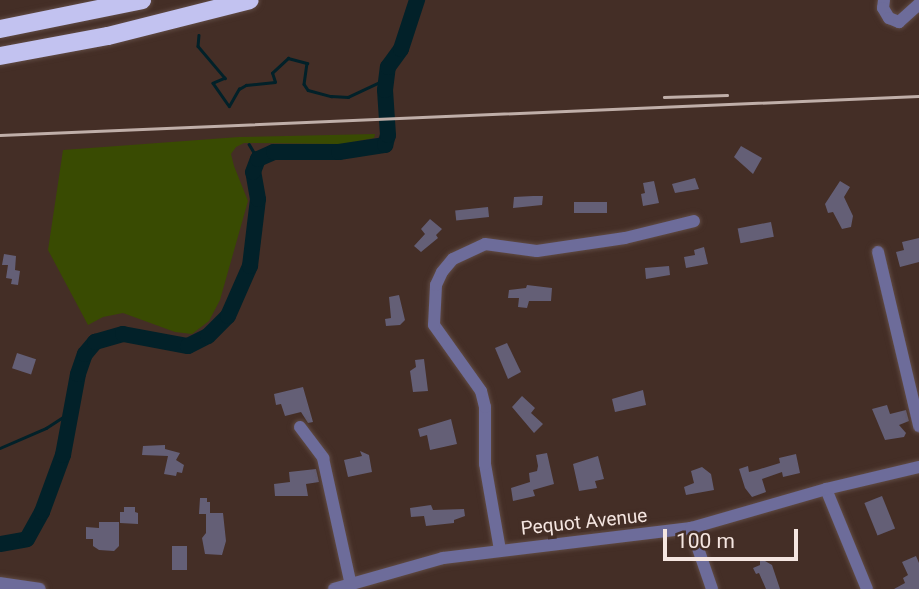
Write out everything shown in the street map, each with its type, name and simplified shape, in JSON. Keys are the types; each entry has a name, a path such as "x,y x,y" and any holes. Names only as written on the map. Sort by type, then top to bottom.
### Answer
{"highway":[{"path":"0,29 142,0"},
{"path":"0,56 108,36 250,0"}],"street":[{"path":"884,0 883,9 888,18 899,22 919,4"},
{"path":"500,550 485,464 485,407 481,391 435,326 434,294 442,272 453,259 485,244 537,251 625,238 694,221"},
{"path":"877,252 919,426"},
{"path":"300,428 323,458 351,585"},
{"name":"Pequot Avenue","path":"334,589 443,558 615,540 691,528 825,489 919,467"},
{"path":"825,489 867,589"},
{"path":"691,528 712,589"},
{"path":"0,583 40,589"}],"green space":[{"path":"375,134 374,138 341,144 244,143 236,147 231,154 248,201 220,300 209,321 192,334 175,332 123,313 103,317 88,325 48,250 63,150 239,137"}],"building":[{"path":"741,146 762,158 753,174 734,157"},
{"path":"695,178 699,189 675,193 672,184"},
{"path":"654,181 659,203 643,206 643,183"},
{"path":"840,181 850,187 844,197 853,216 851,227 842,229 833,212 828,213 825,204"},
{"path":"543,196 542,205 513,208 514,197"},
{"path":"574,202 607,202 607,213 574,213"},
{"path":"488,207 489,217 456,220 455,210"},
{"path":"430,219 442,229 436,235 438,238 421,252 414,246 425,234 421,229"},
{"path":"771,222 774,237 740,243 738,228"},
{"path":"919,238 919,262 900,267 896,252 904,250 902,242"},
{"path":"704,247 708,264 686,268 684,257 695,255 694,250"},
{"path":"4,254 16,256 15,270 20,271 18,285 11,284 12,279 6,278 8,265 2,265"},
{"path":"669,266 670,275 646,279 645,268"},
{"path":"527,285 552,288 551,301 529,301 527,308 518,307 519,298 508,298 509,290 526,288"},
{"path":"399,295 405,320 400,325 386,326 385,319 391,318 389,297"},
{"path":"507,343 521,372 508,379 495,348"},
{"path":"17,353 36,359 31,374 12,368"},
{"path":"424,359 428,391 413,392 410,371 416,367 415,360"},
{"path":"303,387 313,422 308,423 301,412 285,416 281,404 276,405 274,394"},
{"path":"643,390 646,405 615,412 612,399"},
{"path":"522,396 535,408 531,413 543,424 534,433 512,407"},
{"path":"887,405 890,414 906,410 909,421 899,425 906,433 904,437 885,440 872,409"},
{"path":"451,419 457,444 430,450 427,435 420,437 418,429"},
{"path":"165,445 165,449 180,453 176,460 184,465 182,473 177,472 176,476 164,474 168,456 142,455 143,446"},
{"path":"360,451 369,455 372,472 348,477 344,460 362,456"},
{"path":"547,453 554,484 533,490 535,496 513,501 511,488 530,482 529,473 537,471 536,455"},
{"path":"796,454 800,473 783,477 782,472 762,479 766,492 752,497 745,488 739,469 748,466 749,472 757,470 780,463 779,458"},
{"path":"598,456 604,479 595,481 597,488 579,491 573,464"},
{"path":"702,467 711,474 714,490 686,495 684,487 694,483 691,471"},
{"path":"316,469 319,482 306,484 308,496 275,496 274,484 290,482 289,472"},
{"path":"882,496 895,528 877,536 864,503"},
{"path":"200,498 207,498 207,502 210,502 210,513 223,513 226,541 222,555 205,554 202,538 206,533 206,514 199,514"},
{"path":"431,505 433,510 464,509 465,516 454,520 454,523 426,526 424,516 411,517 410,508"},
{"path":"124,507 135,507 138,524 120,523 120,512 124,512"},
{"path":"99,522 119,522 119,546 114,551 99,550 93,546 93,539 86,539 86,527 99,528"},
{"path":"172,546 187,546 187,570 172,570"},
{"path":"916,556 919,563 919,589 894,589 905,583 903,578 908,575 902,562"},
{"path":"760,558 772,565 780,589 766,589 759,573 756,574 753,568 760,565"}],"waterway":[{"path":"0,544 27,539 42,512 63,455 78,374 85,354 95,342 123,334 188,346 208,336 228,316 250,266 258,199 253,172 258,159 274,152 339,152 385,145 388,135 385,90 388,67 401,49 417,0"},
{"path":"199,35 198,46 225,78 213,83 229,106 239,89 246,85 275,82 272,73 288,58 307,63 304,84 308,90 331,96 348,97 386,79"},
{"path":"249,144 258,159"},
{"path":"0,448 46,428 69,413"}],"railway":[{"path":"664,97 727,95"},
{"path":"0,135 919,96"}]}
